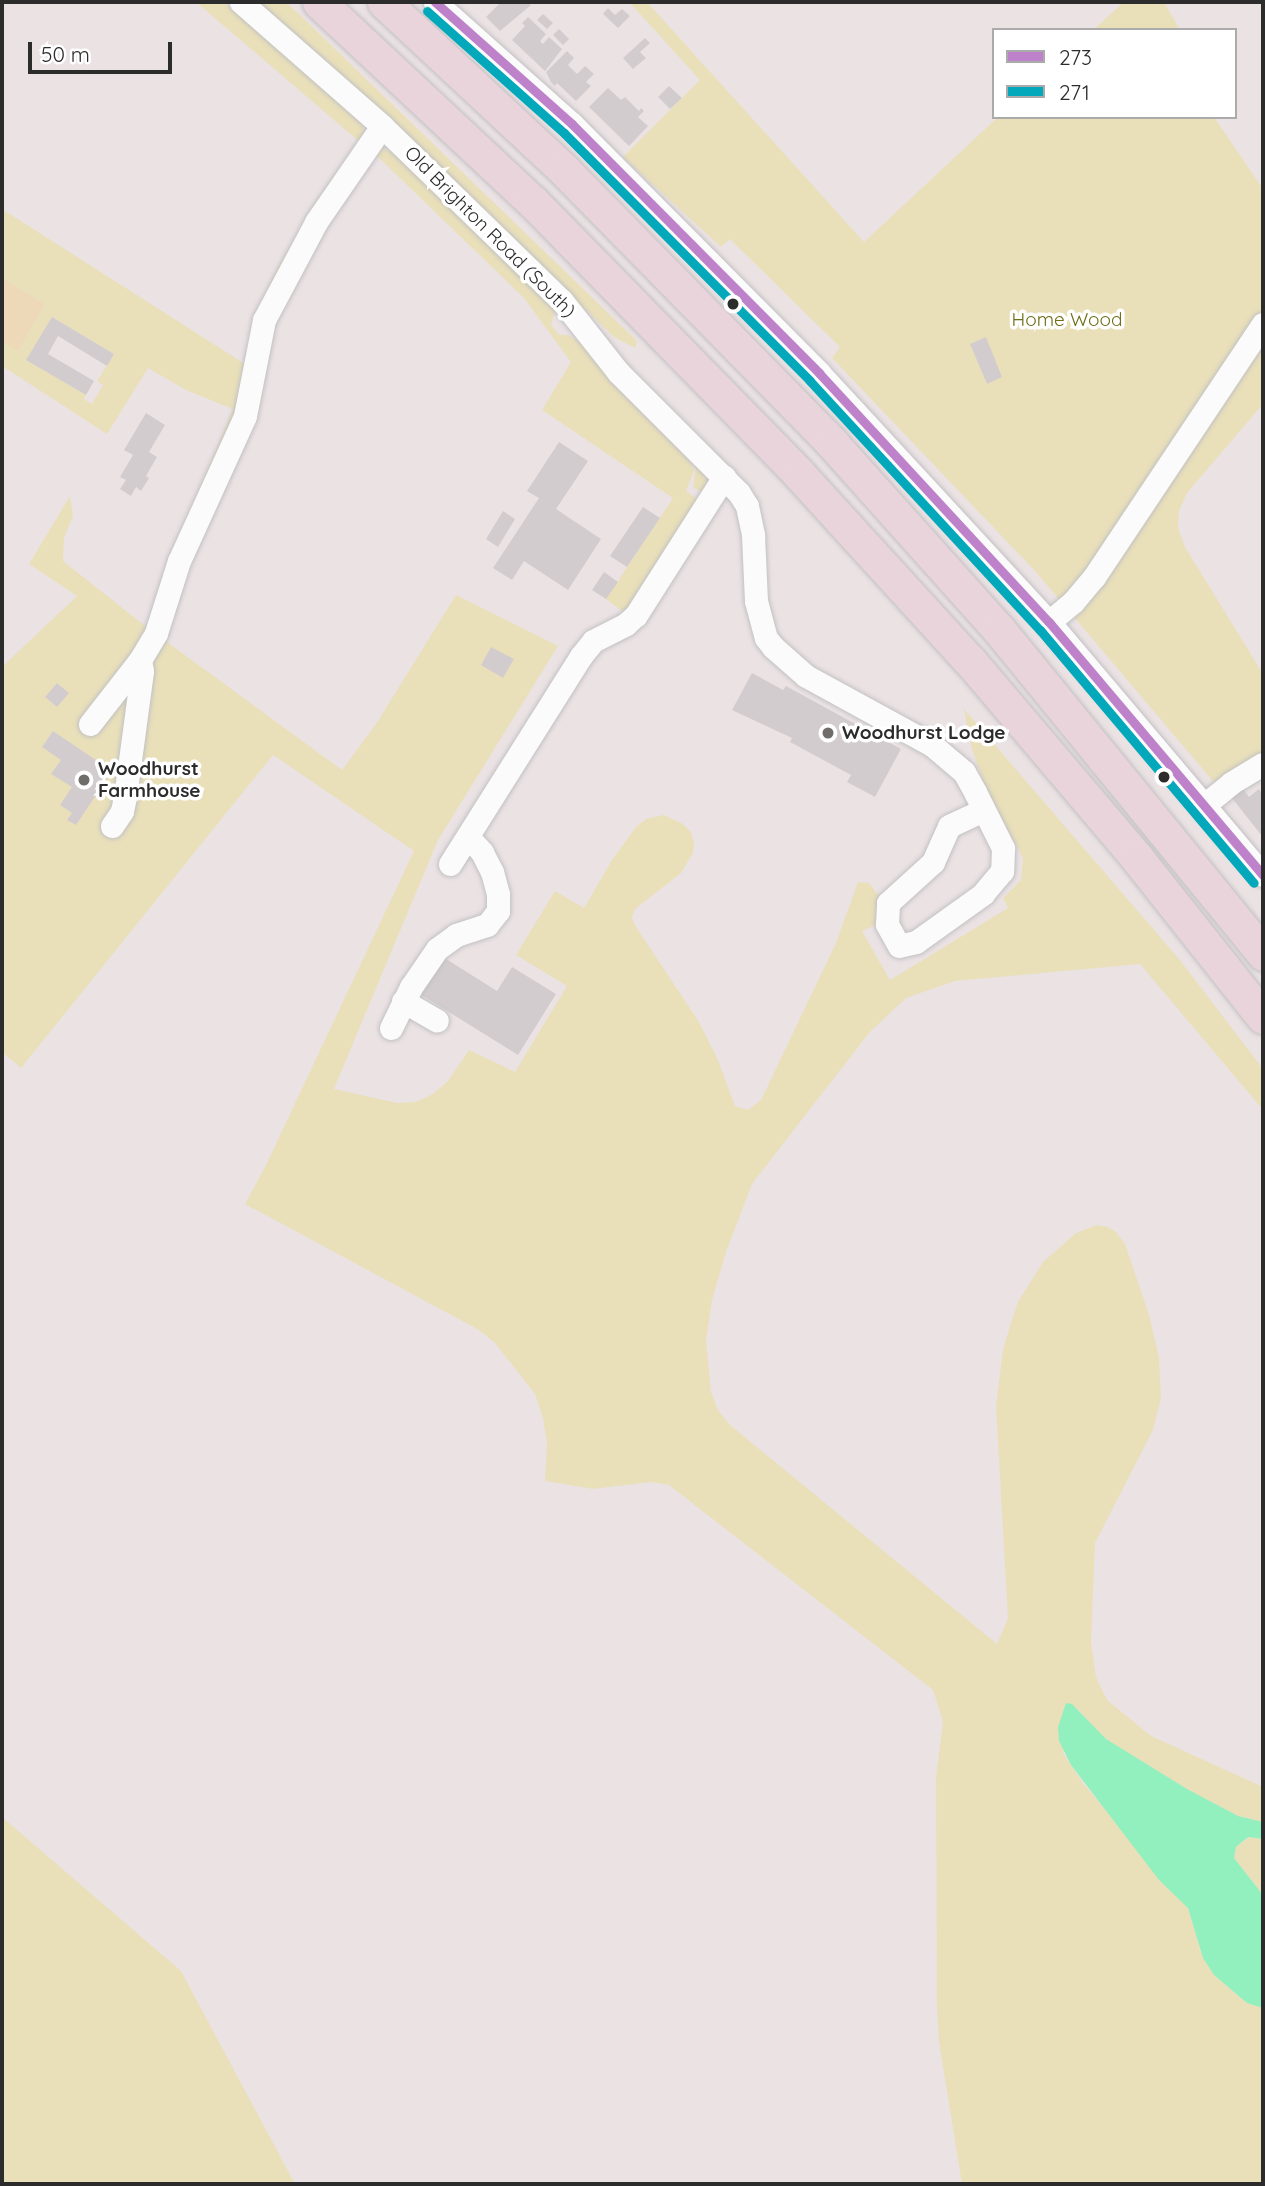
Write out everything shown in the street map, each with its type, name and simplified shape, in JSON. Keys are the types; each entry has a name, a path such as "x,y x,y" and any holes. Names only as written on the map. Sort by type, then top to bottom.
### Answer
{"highway":[{"path":"319,2 533,202 825,502 979,671 1136,858 1263,1017"},
{"path":"384,2 565,170 797,406 1000,631 1263,954"},
{"path":"1127,784 1263,929"}],"street":[{"name":"Old Brighton Road (South)","path":"241,2 382,126 562,300 618,372 724,477 747,506 753,535 756,601 766,638 773,647 807,676 941,751 964,772 984,810 1005,854 1000,876 983,894 916,943 899,946 887,924 888,903 933,862 949,826 984,810"},
{"path":"435,2 572,124 714,263 820,373 1049,622 1263,875"},
{"path":"90,724 140,660 158,627 176,569 245,416 260,333 272,300 316,222 382,126"},
{"path":"1049,622 1073,602 1094,576 1263,324"},
{"path":"450,864 581,656 593,640 626,624 636,615 724,477"},
{"path":"112,826 122,811 125,797 142,671 140,660"},
{"path":"1203,806 1231,783 1263,764"},
{"path":"391,1028 403,1002 437,949 456,935 487,925 498,911 499,894 492,872 482,852 468,838"},
{"path":"403,1002 437,1021"}],"green space":[{"path":"196,2 224,2 361,122 366,137 377,148 382,147 394,154 555,310 551,325 559,335 568,335 578,341 692,464 694,471 686,491 701,502 626,614 606,599 673,498 542,410 571,362 524,298 373,152 282,294 269,341 260,406 186,567 174,600 167,642 342,770 376,724 456,595 558,646 438,840 334,1089 397,1103 416,1102 433,1094 448,1081 469,1050 515,1072 567,986 516,955 555,891 584,908 612,860 636,827 646,819 664,815 683,824 691,832 693,853 681,873 635,909 632,917 699,1022 718,1060 735,1106 748,1110 761,1100 836,943 858,882 869,883 882,900 878,924 862,931 890,980 1008,908 1003,898 1021,880 1023,858 987,792 971,746 964,709 1179,959 1263,1069 1263,1110 1140,964 955,981 906,998 869,1033 752,1184 726,1252 712,1300 706,1341 711,1392 718,1410 730,1425 997,1644 1008,1618 996,1406 1003,1350 1012,1319 1019,1300 1043,1262 1076,1233 1097,1225 1108,1227 1116,1232 1125,1244 1149,1315 1159,1357 1161,1398 1153,1430 1095,1543 1091,1642 1096,1677 1107,1700 1151,1736 1263,1787 1263,1822 1238,1816 1194,1794 1115,1746 1097,1731 1078,1709 1063,1753 1083,1783 1188,1908 1203,1958 1214,1975 1247,2003 1263,2008 1263,2184 962,2184 939,2042 936,1777 943,1722 933,1690 669,1485 651,1482 593,1489 545,1481 547,1443 535,1394 495,1343 479,1330 245,1204 266,1165 414,851 273,755 21,1068 2,1052 2,667 77,596 29,564 70,496 73,516 64,538 63,561 149,629 179,539 233,409 186,390 148,368 107,434 2,366 2,341 18,350 45,304 2,278 2,209 248,366 264,299 280,263 362,144","holes":["52,317 114,354 97,381 103,385 92,404 84,399 86,395 27,360"]},
{"path":"255,2 286,2 637,341 635,348 614,337 397,128"},
{"name":"Home Wood","path":"629,2 647,2 864,242 996,119 1215,119 1263,189 1263,404 1187,493 1179,511 1178,528 1185,547 1263,674 1263,757 1217,786 1035,571 832,358 840,347 730,239 721,247 623,157 700,80"},
{"path":"1124,2 1164,2 1179,28 1095,28"},
{"path":"696,465 705,472 707,478 704,494 693,487"},
{"path":"2,1817 181,1971 295,2184 2,2184"},
{"path":"1249,1837 1263,1839 1263,1895 1234,1858 1236,1847"}],"shaded area":[{"path":"2,278 45,304 18,351 2,341"},
{"path":"1066,1703 1072,1704 1106,1739 1187,1789 1238,1816 1263,1822 1263,1839 1249,1837 1236,1847 1234,1858 1263,1895 1263,2008 1247,2003 1214,1975 1203,1958 1188,1908 1159,1880 1071,1765 1059,1741 1058,1727"}],"building":[{"path":"501,2 527,2 531,5 500,31 486,17"},
{"path":"608,8 615,15 622,9 630,16 618,28 603,14"},
{"path":"543,14 553,23 547,29 537,20"},
{"path":"528,17 546,34 540,41 543,44 549,37 562,49 545,71 512,40 525,26 522,23"},
{"path":"559,29 569,39 563,45 553,35"},
{"path":"645,38 650,43 640,52 646,58 633,69 623,58"},
{"path":"567,51 574,58 568,65 577,74 585,66 594,74 586,82 591,86 576,101 557,83 555,86 546,72"},
{"path":"669,86 682,98 670,109 658,97"},
{"path":"608,88 621,100 625,97 639,111 641,108 644,111 638,117 648,126 629,146 589,107"},
{"path":"52,317 114,354 107,366 58,336 48,354 94,381 86,395 26,360"},
{"path":"986,337 1002,377 987,384 970,344"},
{"path":"146,413 165,425 149,452 157,457 146,476 149,478 141,491 136,487 131,496 120,489 126,480 120,477 133,455 124,450"},
{"path":"559,442 588,461 556,509 601,539 568,590 524,561 512,580 493,568 539,498 527,491"},
{"path":"643,507 660,518 627,567 610,556"},
{"path":"503,511 515,519 498,547 486,539"},
{"path":"604,572 618,582 606,599 592,590"},
{"path":"491,647 514,659 503,678 481,665"},
{"name":"Woodhurst Lodge","path":"752,673 783,690 786,686 901,749 875,797 847,782 851,775 790,742 792,738 732,710"},
{"path":"57,683 69,693 57,707 45,697"},
{"name":"Woodhurst Farmhouse","path":"53,731 112,771 76,825 67,820 72,813 60,805 72,787 51,774 61,760 42,747"},
{"path":"1243,789 1249,797 1259,789 1263,795 1262,836 1232,798 1233,793"},
{"path":"443,957 497,991 512,967 556,994 518,1055 420,994"}],"transit line":[{"name":"273","path":"435,2 572,124 819,373 1049,622 1263,875"},
{"name":"271","path":"427,11 564,133 810,381 1040,630 1254,883"}],"place":[{"name":"Woodhurst Lodge","path":"828,733"},
{"name":"Woodhurst Farmhouse","path":"84,780"}]}
